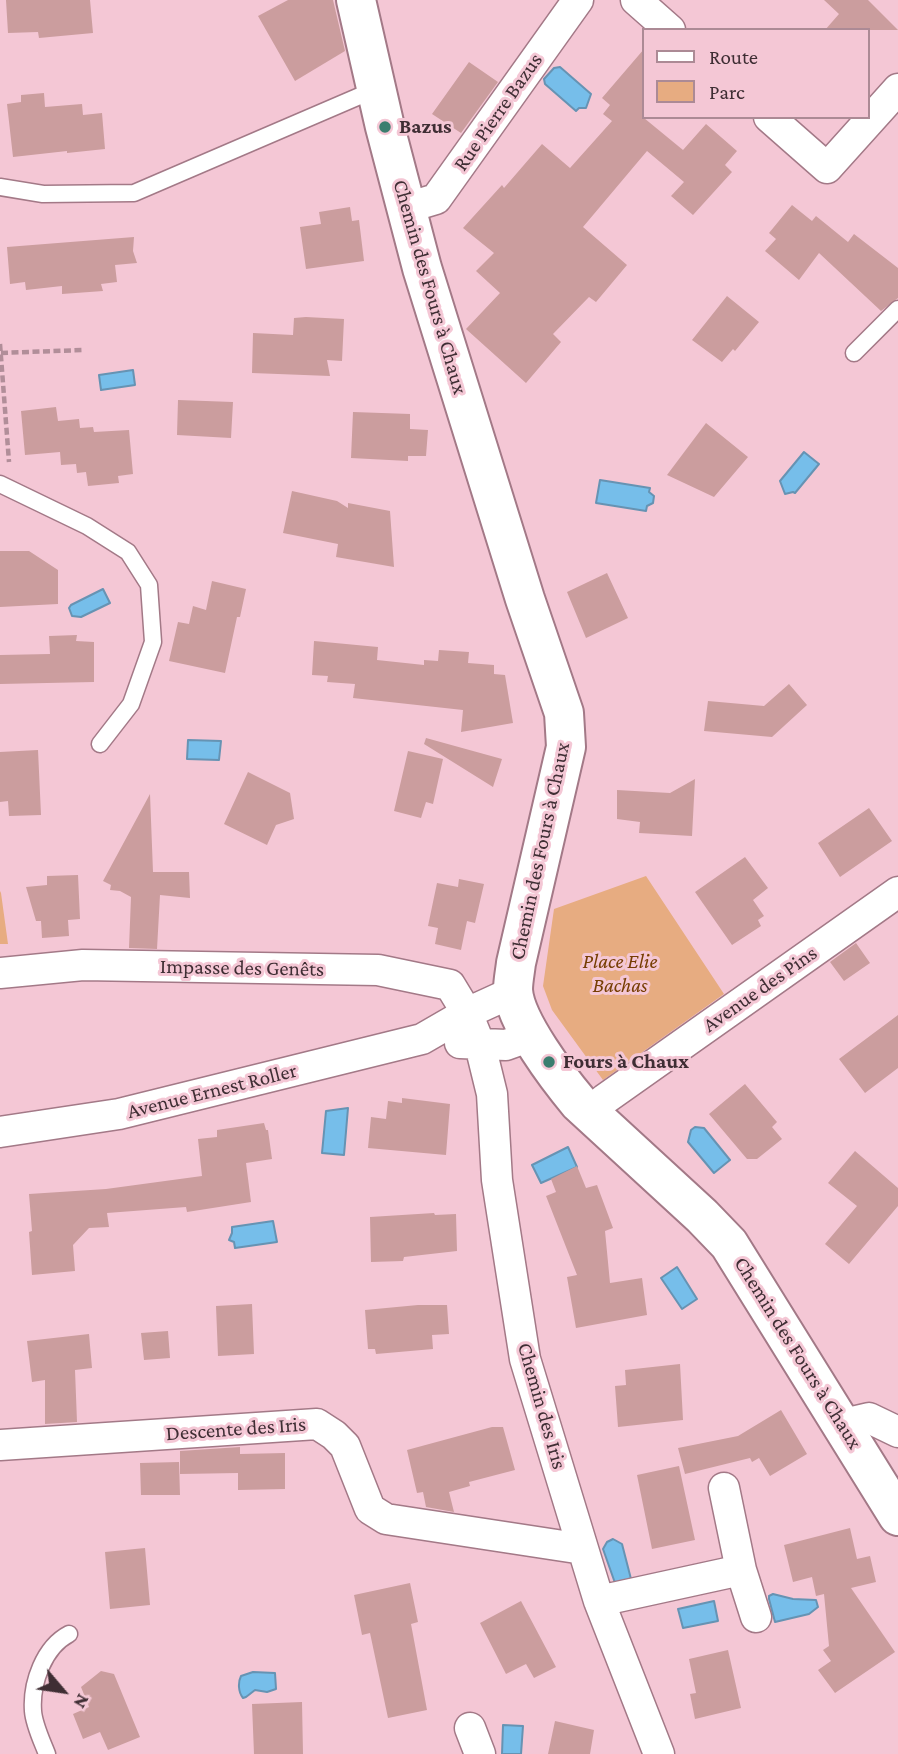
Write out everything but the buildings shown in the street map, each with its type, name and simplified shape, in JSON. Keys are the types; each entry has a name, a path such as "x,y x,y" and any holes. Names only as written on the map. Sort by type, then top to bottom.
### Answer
{"street":[{"name":"Chemin des Fours à Chaux","path":"356,0 422,268 521,586 564,713 566,747 516,963 513,992 519,1014 562,1083 589,1112 729,1244 898,1516"},
{"name":"Rue Pierre Bazus","path":"406,208 436,199 578,0"},
{"path":"636,0 668,28"},
{"path":"771,119 827,168 898,89"},
{"name":"Avenue des Pins","path":"589,1112 898,892"},
{"name":"Impasse des Genêts","path":"0,973 83,965 378,970 450,985 467,1013"},
{"name":"Avenue Ernest Roller","path":"0,1132 120,1114 422,1039 467,1013 513,992"},
{"path":"467,1013 480,1045"},
{"name":"Avenue Ernest Roller","path":"422,1039 506,1045 531,1035"},
{"name":"Chemin des Iris","path":"480,1045 492,1094 497,1180 525,1359 599,1601 659,1754"},
{"path":"843,1424 869,1418 898,1432"},
{"name":"Descente des Iris","path":"0,1446 317,1424 345,1446 370,1509 386,1519 583,1549"},
{"path":"724,1488 741,1570 756,1617"},
{"path":"599,1601 741,1570"}],"lane":[{"path":"0,187 43,194 134,193 376,89"},
{"path":"854,353 898,309"},
{"path":"6,486 87,526 128,552 149,585 153,642 131,704 100,744"},
{"path":"47,1754 33,1713 34,1690 47,1654 56,1641 69,1634"}],"path":[{"path":"0,344 6,486"},
{"path":"1,353 84,350"}],"green space":[{"name":"Place Elie Bachas","path":"646,876 724,994 603,1080 552,1010 543,986 554,909"},
{"path":"0,891 1,893 8,944 0,944"}],"water":[{"path":"560,67 591,94 586,108 576,111 545,84 544,79 554,68"},
{"path":"133,370 135,385 101,390 99,375"},
{"path":"804,452 819,464 795,493 785,494 780,481"},
{"path":"600,480 650,488 649,492 654,496 653,503 647,506 646,511 596,503"},
{"path":"103,589 110,603 81,617 72,616 69,608 71,605"},
{"path":"188,740 221,741 219,760 187,759"},
{"path":"348,1108 344,1155 322,1153 326,1111"},
{"path":"695,1127 704,1128 730,1160 714,1173 688,1142 691,1130"},
{"path":"568,1147 577,1167 541,1183 532,1165"},
{"path":"273,1221 277,1242 235,1248 234,1242 229,1240 232,1227"},
{"path":"677,1267 697,1299 682,1309 661,1278"},
{"path":"613,1539 622,1544 631,1579 615,1583 603,1549 607,1542"},
{"path":"773,1594 793,1599 816,1600 818,1607 809,1614 775,1622 769,1599"},
{"path":"714,1601 718,1621 683,1628 678,1609"},
{"path":"253,1672 275,1673 276,1689 267,1692 255,1690 243,1698 239,1690 240,1678"},
{"path":"503,1725 523,1726 521,1754 502,1754"}],"place":[{"name":"Bazus","path":"385,127"},
{"name":"Fours à Chaux","path":"549,1062"}]}
